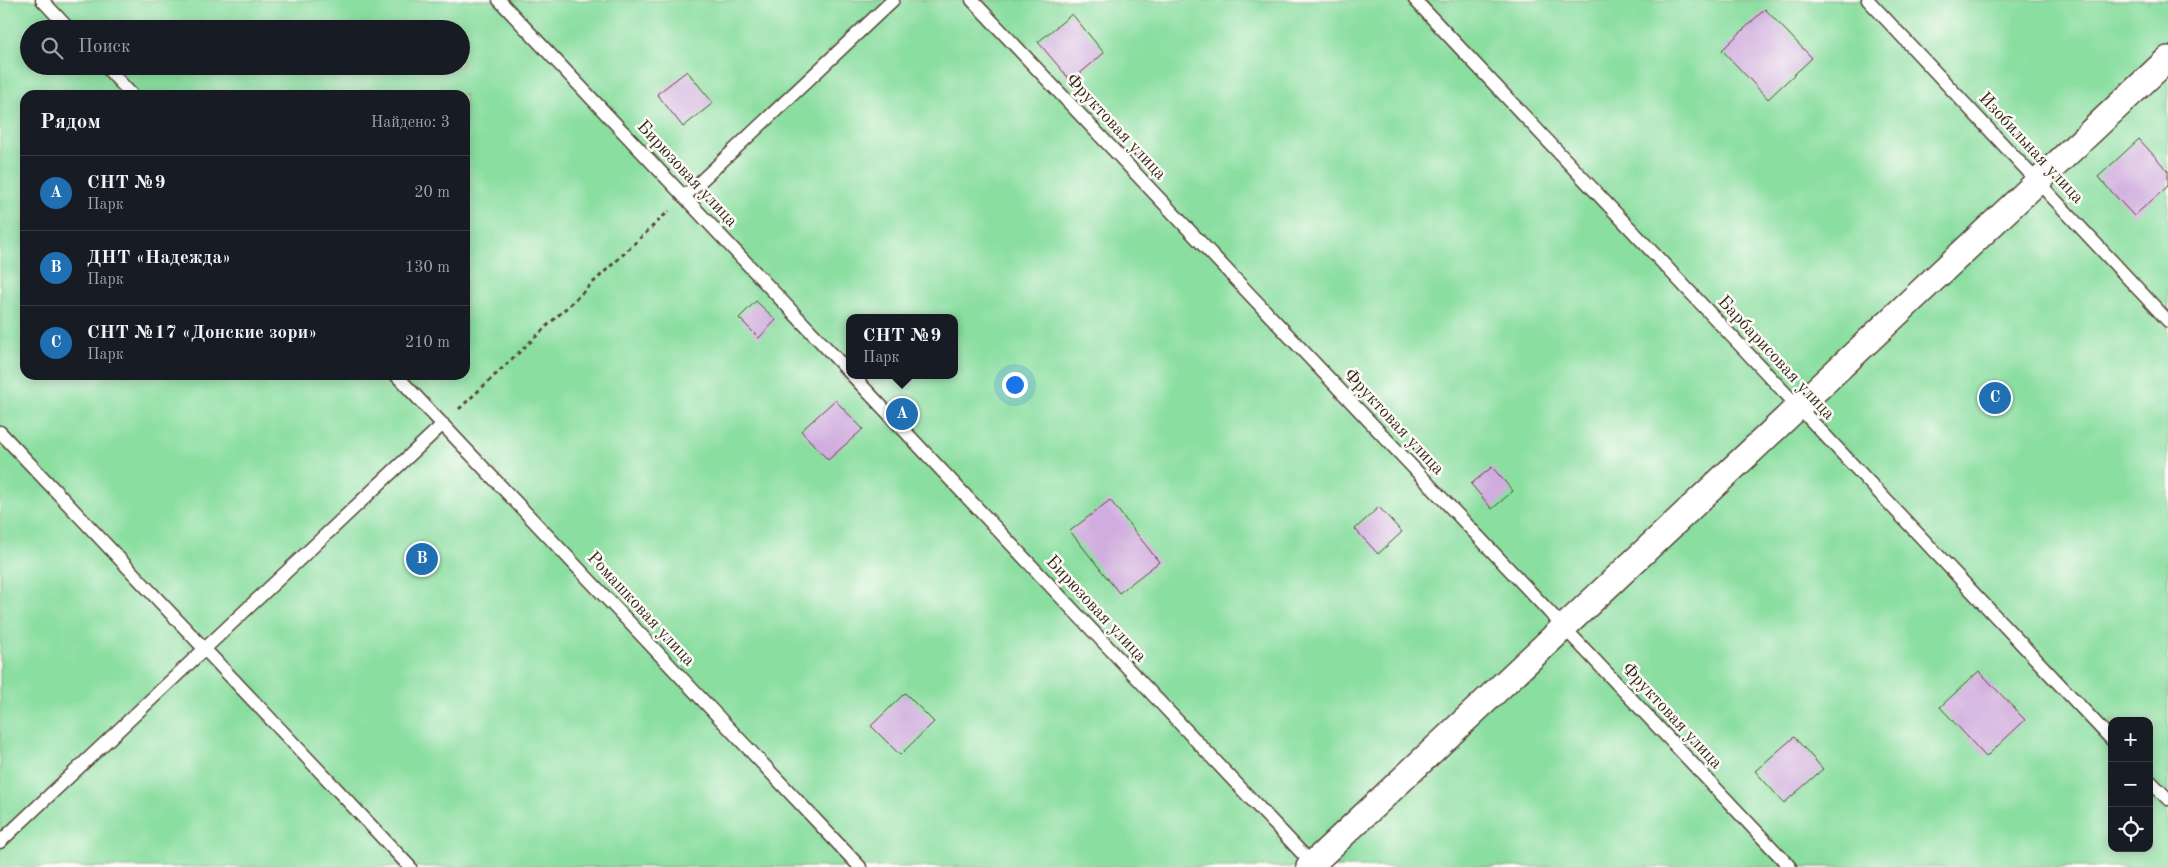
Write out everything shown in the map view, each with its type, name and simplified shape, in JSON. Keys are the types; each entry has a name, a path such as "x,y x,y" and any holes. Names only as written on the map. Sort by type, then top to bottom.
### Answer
{"street":[{"path":"1312,866 2168,59"}],"lane":[{"path":"42,0 61,20"},
{"name":"Бирюзовая улица","path":"499,0 846,369"},
{"path":"684,197 893,0"},
{"name":"Фруктовая улица","path":"972,0 1790,867"},
{"name":"Барбарисовая улица","path":"1415,0 2108,736"},
{"name":"Изобильная улица","path":"1868,0 2168,320"},
{"path":"113,75 127,90"},
{"name":"Бирюзовая улица","path":"856,379 1312,866"},
{"name":"Ромашковая улица","path":"401,380 860,867"},
{"path":"0,842 442,424"},
{"path":"0,432 410,867"},
{"path":"2153,784 2168,799"}],"path":[{"path":"442,424 684,197"}],"green space":[{"path":"0,0 2168,0 2168,867 0,867"}],"building":[{"path":"1765,9 1812,58 1768,99 1722,50"},
{"path":"1072,14 1104,53 1071,81 1038,42"},
{"path":"687,71 713,103 683,127 657,94"},
{"path":"2139,139 2168,171 2168,186 2134,216 2098,177"},
{"path":"756,301 776,320 759,338 739,318"},
{"path":"835,400 863,429 828,460 801,431"},
{"path":"1492,467 1513,491 1492,509 1471,484"},
{"path":"1110,500 1159,562 1119,593 1070,531"},
{"path":"1379,507 1402,532 1378,554 1355,529"},
{"path":"1979,671 2025,720 1986,757 1940,707"},
{"path":"905,693 934,722 900,755 871,726"},
{"path":"1794,737 1823,769 1784,803 1755,771"}],"place":[{"name":"СНТ №17 «Донские зори»","path":"1995,398"},
{"name":"СНТ №9","path":"902,414"},
{"name":"ДНТ «Надежда»","path":"422,559"}]}
